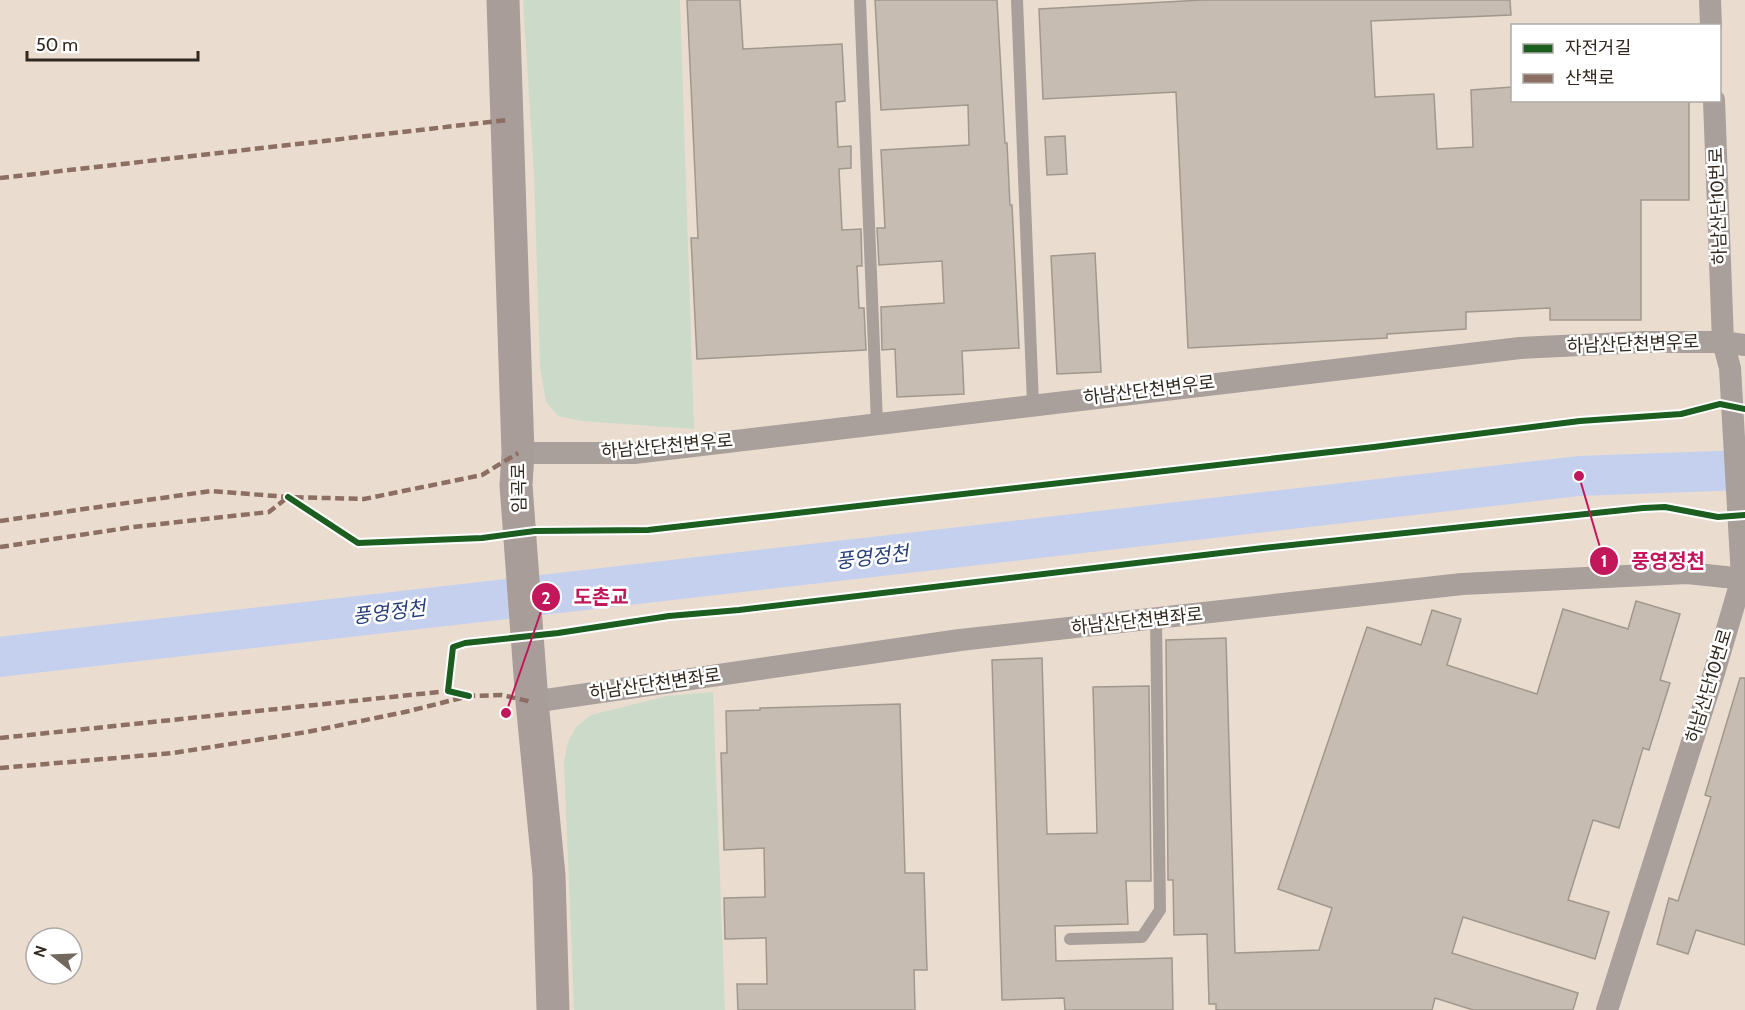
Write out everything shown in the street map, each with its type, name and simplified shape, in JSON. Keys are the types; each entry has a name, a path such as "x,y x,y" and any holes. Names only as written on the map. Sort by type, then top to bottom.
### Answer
{"main road":[{"name":"임곡로","path":"503,0 517,469 531,686 549,875 553,1010"}],"street":[{"path":"1710,0 1711,24"},
{"name":"하남산단10번로","path":"1607,1010 1743,579 1730,369 1734,343 1714,102"},
{"name":"하남산단천변우로","path":"517,469 1033,404 1520,348 1644,342 1734,343"},
{"name":"하남산단천변좌로","path":"531,686 1462,584 1687,573 1743,579"}],"lane":[{"path":"860,0 877,423"},
{"path":"1017,0 1033,404"},
{"path":"1070,939 1142,937 1160,910 1156,619"}],"green space":[{"path":"523,0 680,0 694,429 581,421 558,416 546,402 540,367 534,174"},
{"path":"713,692 725,1010 574,1010 564,761 568,742 577,726 591,715 667,696"}],"building":[{"path":"687,0 740,0 743,49 842,44 845,101 836,102 838,147 851,146 851,168 839,169 842,230 861,229 862,266 857,266 859,308 864,308 866,350 697,359 691,238 698,238"},
{"path":"875,0 997,0 1005,143 1007,143 1010,205 1012,205 1019,348 962,351 964,394 897,397 895,349 882,350 881,307 944,303 942,261 879,265 877,228 885,228 881,150 969,145 968,105 881,110"},
{"path":"1202,0 1510,0 1511,15 1371,21 1375,97 1434,94 1437,149 1473,147 1471,90 1511,87 1511,102 1689,102 1689,200 1641,200 1641,320 1550,320 1550,308 1466,312 1466,329 1387,334 1387,338 1188,348 1176,92 1043,99 1039,9"},
{"path":"1065,136 1067,174 1047,175 1045,137"},
{"path":"1095,253 1101,372 1057,374 1051,256"},
{"path":"1636,601 1680,614 1660,680 1670,683 1649,750 1643,748 1619,828 1593,820 1568,900 1609,912 1595,959 1463,917 1452,953 1578,993 1573,1010 1473,1010 1435,998 1432,1010 1216,1010 1216,1004 1209,1004 1207,934 1174,935 1173,880 1168,880 1166,640 1226,638 1235,953 1319,950 1332,908 1278,889 1367,627 1421,645 1432,610 1461,619 1447,665 1537,694 1563,609 1628,629"},
{"path":"1042,658 1047,834 1097,833 1093,687 1149,686 1151,881 1126,881 1128,924 1055,926 1056,961 1172,958 1173,1010 1065,1010 1064,998 1002,1000 992,660"},
{"path":"1740,678 1745,678 1745,945 1696,930 1688,954 1657,944 1669,898 1678,901 1711,797 1705,795"},
{"path":"900,704 905,873 924,873 927,970 914,970 915,1010 738,1010 737,984 767,984 766,938 725,939 724,898 765,897 764,848 724,850 721,753 727,753 726,711"}],"waterway":[{"name":"풍영정천","path":"0,657 1579,476 1745,470"}],"marked path":[{"path":"0,178 507,120"},
{"path":"0,521 211,491 288,497 364,499 482,475 518,453"},
{"path":"0,547 133,527 269,512 288,497"},
{"path":"0,738 448,691"},
{"path":"0,768 173,753 307,732 469,696 502,695 532,702"}],"cycle path":[{"path":"288,497 358,543 482,538 535,531 648,530 1374,447 1580,421 1681,414 1720,404 1745,409"},
{"path":"469,696 448,691 453,647 465,643 558,633 669,616 739,610 1263,548 1643,508 1665,507 1718,517 1745,515"}],"place":[{"name":"풍영정천","path":"1579,476"},
{"name":"도촌교","path":"506,713"}]}
